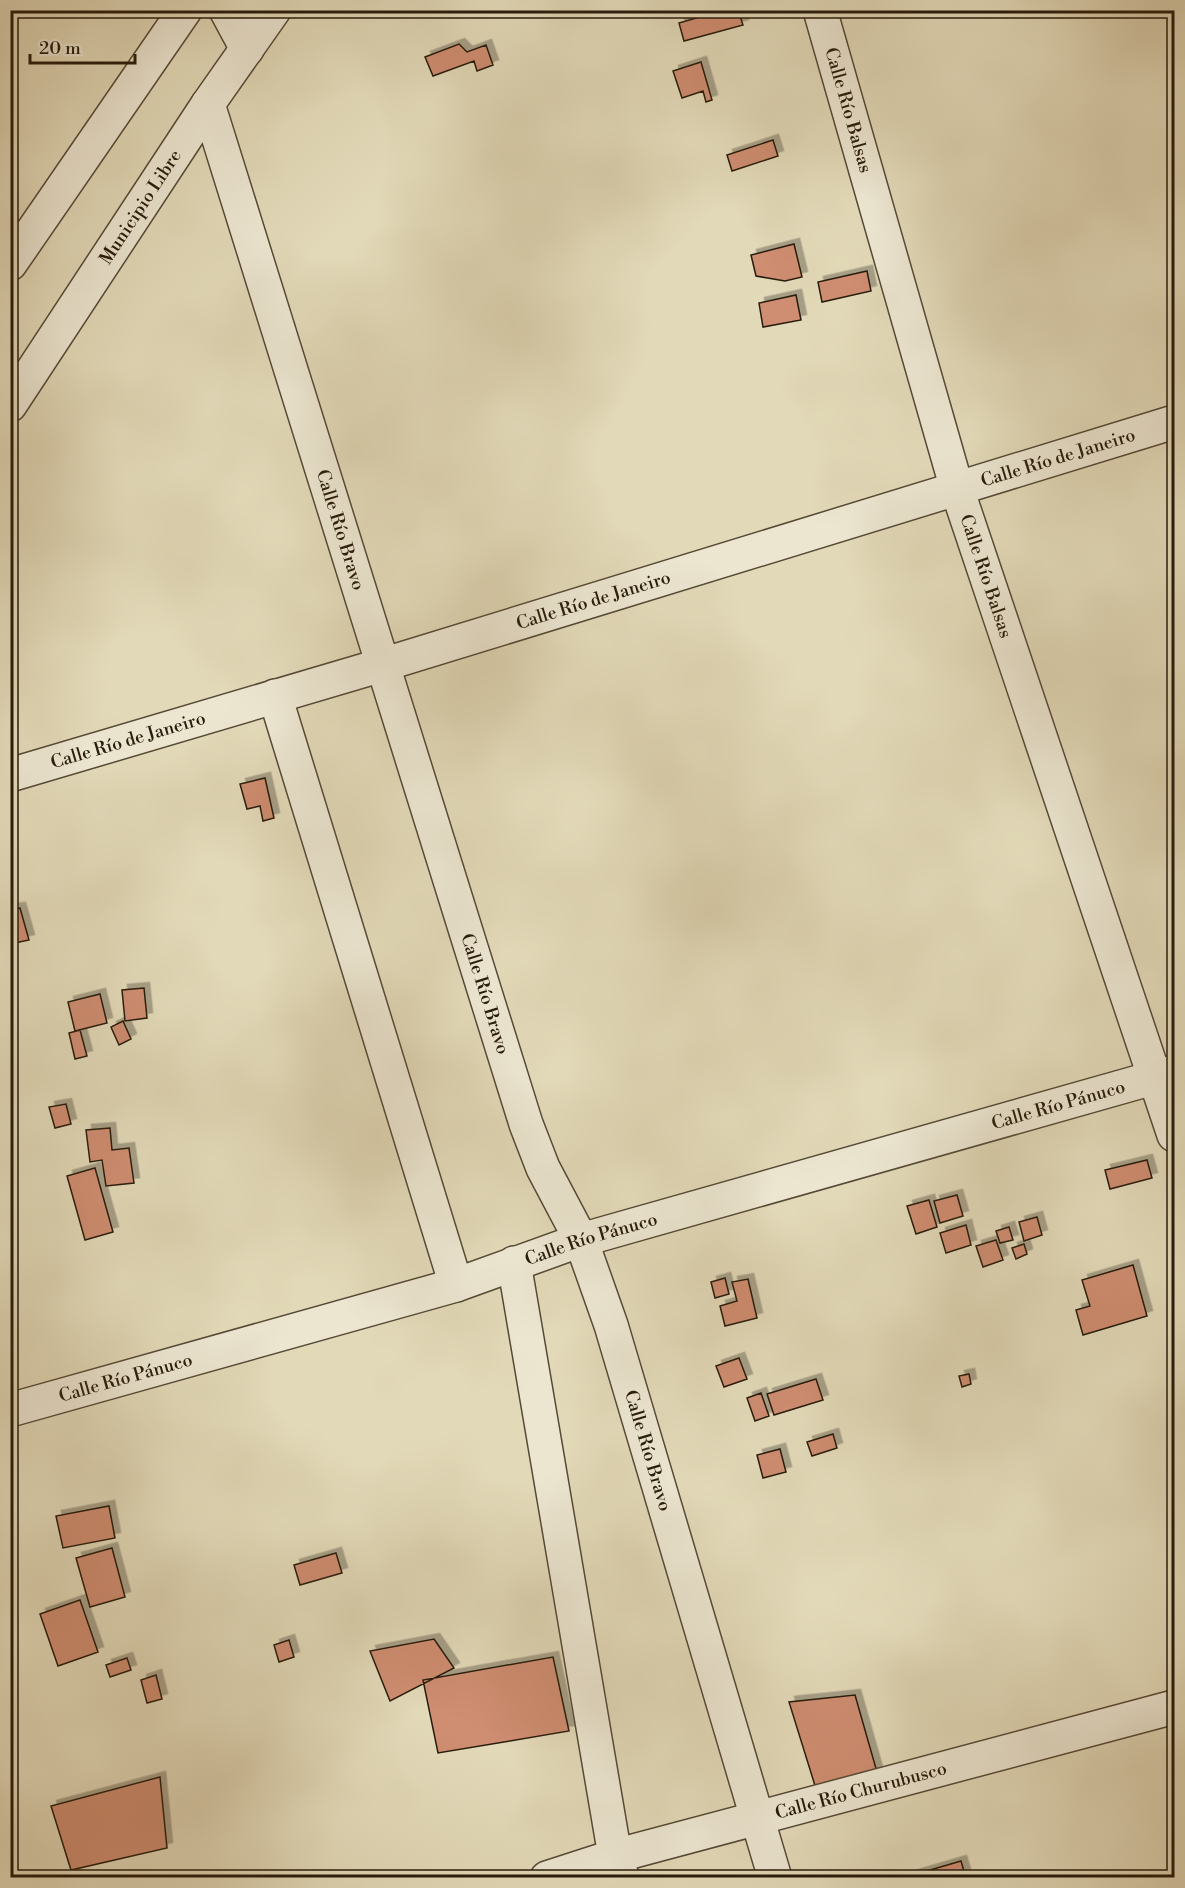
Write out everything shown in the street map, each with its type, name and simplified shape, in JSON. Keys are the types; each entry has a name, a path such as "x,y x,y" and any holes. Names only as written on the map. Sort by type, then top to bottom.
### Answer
{"street":[{"path":"10,264 185,10"},
{"path":"226,10 247,49"},
{"name":"Municipio Libre","path":"10,405 208,104 274,10"},
{"name":"Calle Río Balsas","path":"820,10 957,489 1165,1075 1174,1135"},
{"name":"Calle Río Bravo","path":"208,104 526,1124 543,1168 580,1240 611,1325 775,1878"},
{"name":"Calle Río de Janeiro","path":"10,775 382,665 1174,422"},
{"path":"275,696 456,1285"},
{"name":"Calle Río Pánuco","path":"10,1410 456,1285 580,1240 1165,1075"},
{"path":"514,1263 619,1867"},
{"name":"Calle Río Churubusco","path":"547,1878 619,1867 758,1818 1174,1707"}],"building":[{"path":"724,10 738,10 743,25 684,41 679,23"},
{"path":"459,44 467,52 486,45 493,65 477,71 474,61 433,76 425,57"},
{"path":"701,62 712,100 706,102 703,91 682,98 673,71"},
{"path":"773,140 778,156 732,171 727,155"},
{"path":"794,244 802,277 785,281 756,276 751,255"},
{"path":"867,271 871,291 822,302 818,282"},
{"path":"796,295 801,320 763,327 759,303"},
{"path":"265,778 274,818 263,821 260,806 247,809 240,784"},
{"path":"20,908 29,940 10,944 10,909"},
{"path":"144,988 147,1018 125,1021 122,990"},
{"path":"100,994 107,1023 75,1031 68,1002"},
{"path":"123,1021 131,1039 119,1045 111,1027"},
{"path":"80,1030 87,1056 75,1059 69,1033"},
{"path":"66,1104 71,1124 55,1128 49,1107"},
{"path":"110,1128 112,1150 129,1148 134,1183 106,1186 102,1160 90,1162 86,1130"},
{"path":"1147,1160 1152,1178 1110,1189 1105,1170"},
{"path":"95,1168 113,1232 85,1240 67,1176"},
{"path":"957,1195 963,1216 940,1223 934,1201"},
{"path":"929,1200 937,1227 916,1234 907,1206"},
{"path":"1037,1217 1042,1235 1024,1241 1019,1222"},
{"path":"966,1225 971,1245 946,1253 940,1233"},
{"path":"1009,1227 1013,1240 1000,1243 996,1231"},
{"path":"996,1240 1003,1260 983,1267 976,1246"},
{"path":"1024,1244 1027,1254 1016,1259 1012,1248"},
{"path":"1133,1265 1147,1316 1083,1335 1076,1310 1090,1306 1082,1280"},
{"path":"725,1278 729,1294 715,1298 711,1282"},
{"path":"748,1279 757,1318 725,1326 720,1306 737,1301 732,1282"},
{"path":"739,1358 747,1379 724,1387 716,1366"},
{"path":"969,1374 971,1384 962,1387 959,1376"},
{"path":"816,1379 823,1400 774,1415 767,1394"},
{"path":"761,1393 769,1416 755,1421 747,1398"},
{"path":"833,1434 837,1448 812,1456 807,1442"},
{"path":"780,1449 786,1472 763,1478 757,1455"},
{"path":"109,1506 115,1538 63,1548 56,1516"},
{"path":"112,1548 125,1597 90,1607 76,1558"},
{"path":"336,1553 342,1573 300,1585 294,1565"},
{"path":"80,1600 98,1652 58,1666 40,1614"},
{"path":"434,1639 454,1668 390,1701 370,1651"},
{"path":"289,1640 294,1657 279,1662 274,1645"},
{"path":"553,1657 569,1731 438,1753 423,1680"},
{"path":"127,1658 131,1670 110,1677 106,1665"},
{"path":"156,1675 162,1699 147,1703 141,1680"},
{"path":"855,1695 877,1772 817,1792 789,1702"},
{"path":"160,1777 167,1848 71,1870 51,1806"},
{"path":"961,1861 966,1878 906,1878 906,1877"}]}
